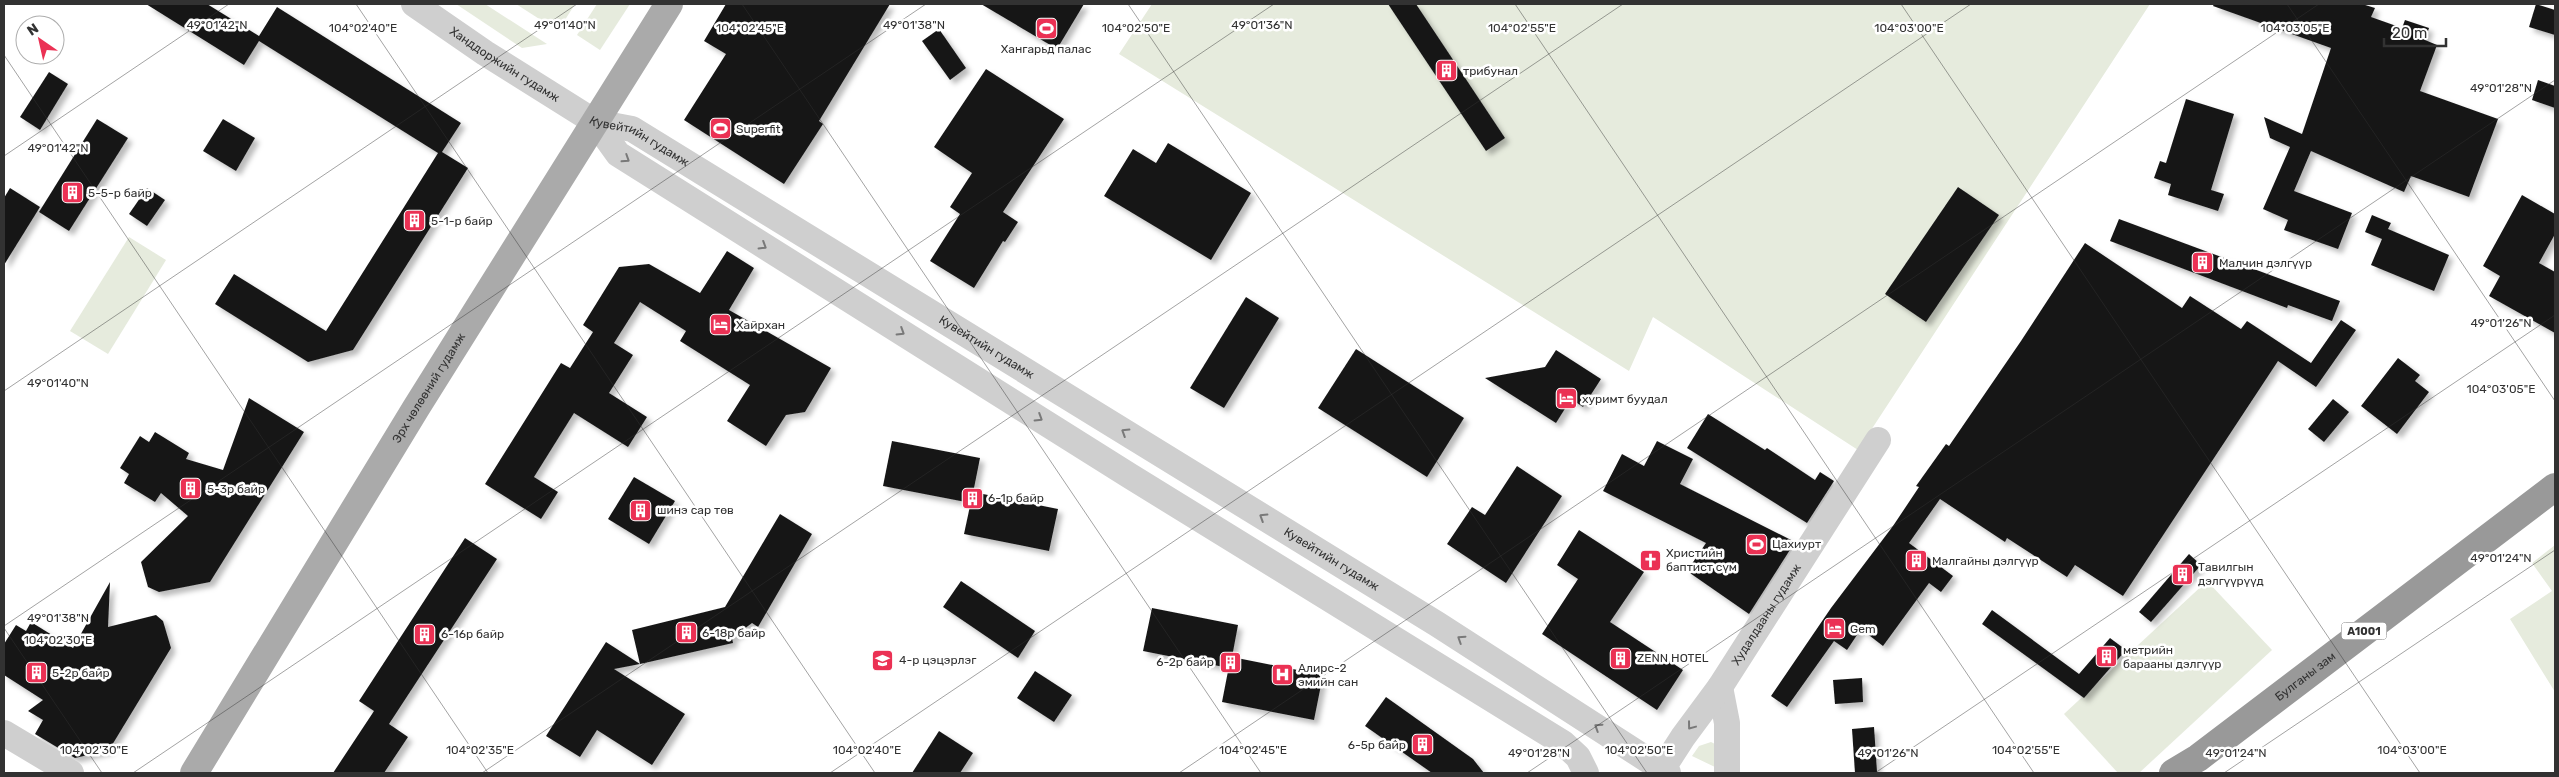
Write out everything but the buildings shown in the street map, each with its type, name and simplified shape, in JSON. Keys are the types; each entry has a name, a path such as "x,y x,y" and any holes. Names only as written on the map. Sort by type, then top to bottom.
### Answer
{"highway":[{"name":"Булганы зам","path":"2172,773 2198,758 2555,487"}],"main road":[{"name":"Эрх чөлөөний гудамж","path":"194,773 416,408 669,4"}],"street":[{"name":"Ханддоржийн гудамж","path":"414,4 485,53 595,122"},
{"name":"Кувейтийн гудамж","path":"595,122 632,129 1437,624 1665,771"},
{"name":"Кувейтийн гудамж","path":"595,122 618,154 1130,476 1563,743 1578,757 1586,773"},
{"name":"Худалдааны гудамж","path":"1665,771 1683,737 1720,687 1878,440"},
{"path":"1720,687 1727,723 1727,773"},
{"path":"4,734 71,773"}],"shaded area":[{"path":"456,4 485,4 547,44 522,48"},
{"path":"516,4 575,4 558,31"},
{"path":"597,4 630,4 600,50 577,35"},
{"path":"1152,4 2150,4 1858,450 1653,317 1629,371 1119,54"},
{"path":"129,237 166,260 108,354 70,331"},
{"path":"2555,545 2555,692 2510,619 2552,591 2532,563"},
{"path":"2207,581 2272,650 2139,773 2118,773 2064,714"},
{"path":"1711,742 1715,744 1717,768 1692,756 1699,746"}],"place":[{"name":"Хангарьд палас","path":"1046,28"},
{"name":"трибунал","path":"1447,71"},
{"name":"Superfit","path":"720,129"},
{"name":"5-5-р байр","path":"72,193"},
{"name":"5-1-р байр","path":"415,221"},
{"name":"Малчин дэлгүүр","path":"2203,263"},
{"name":"Хайрхан","path":"720,325"},
{"name":"хуримт буудал","path":"1566,399"},
{"name":"5-3р байр","path":"191,489"},
{"name":"6-1р байр","path":"972,498"},
{"name":"шинэ сар төв","path":"641,510"},
{"name":"Цахиурт","path":"1756,544"},
{"name":"Христийн баптист сүм","path":"1650,560"},
{"name":"Малгайны дэлгүүр","path":"1916,561"},
{"name":"Тавилгын дэлгүүрүүд","path":"2182,574"},
{"name":"Gem","path":"1834,629"},
{"name":"6-18р байр","path":"686,633"},
{"name":"6-16р байр","path":"425,634"},
{"name":"метрийн барааны дэлгүүр","path":"2107,657"},
{"name":"ZENN HOTEL","path":"1621,658"},
{"name":"4-р цэцэрлэг","path":"883,660"},
{"name":"6-2р байр","path":"1230,662"},
{"name":"5-2р байр","path":"36,673"},
{"name":"Aлирс-2 эмийн сан","path":"1282,675"},
{"name":"6-5р байр","path":"1422,745"}]}
